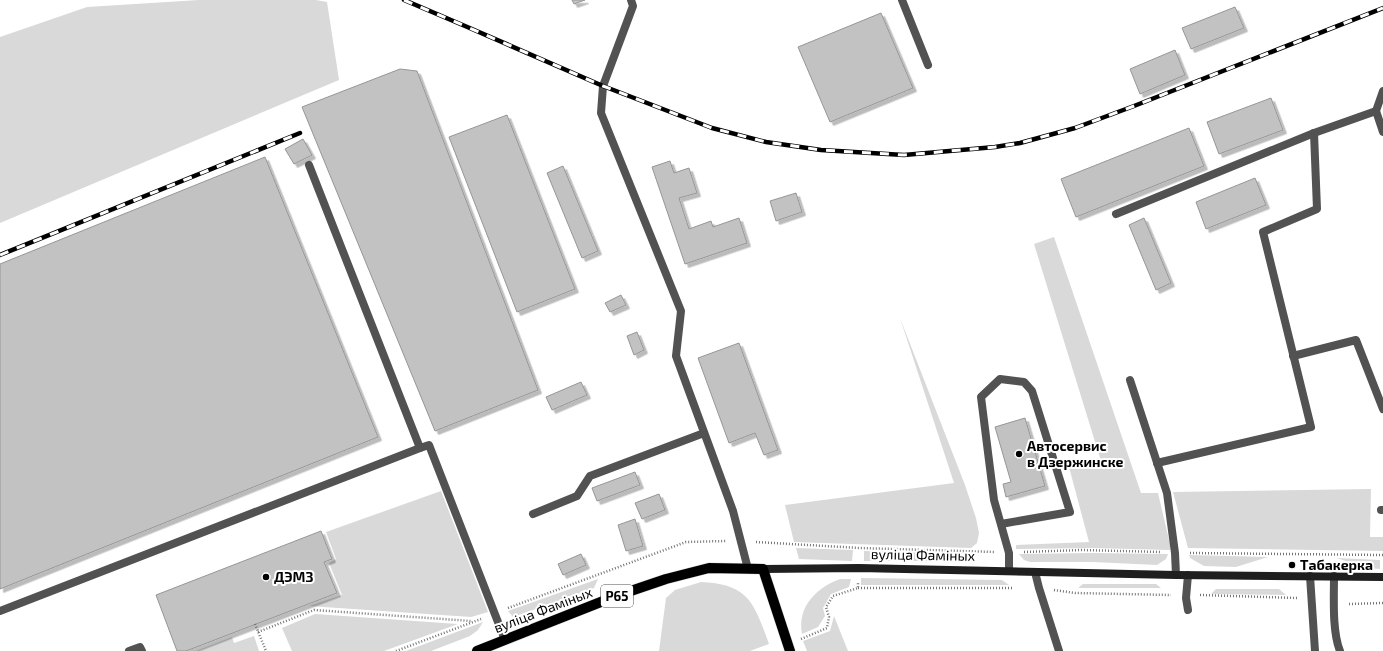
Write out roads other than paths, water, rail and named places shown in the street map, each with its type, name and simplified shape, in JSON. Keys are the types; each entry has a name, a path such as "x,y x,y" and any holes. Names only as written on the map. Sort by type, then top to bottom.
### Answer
{"main road":[{"name":"вуліца Фаміных","path":"476,651 616,596 666,579 709,568 859,568 1176,575 1383,577"},
{"path":"763,569 789,648"}],"lane":[{"path":"631,0 633,6 602,86 601,113 681,311 676,356 733,511 748,568"},
{"path":"902,0 928,65"},
{"path":"1383,91 1376,111 1383,132"},
{"path":"1116,214 1314,133 1376,111"},
{"path":"1157,463 1311,427 1263,232 1317,209 1314,133"},
{"path":"309,165 420,448"},
{"path":"1293,356 1356,340 1383,409"},
{"path":"1001,524 1070,512 1032,392 1024,382 1000,379 981,397 994,500 1008,553 1009,571"},
{"path":"1130,380 1167,493 1175,552 1176,575"},
{"path":"533,514 577,496 590,476 704,432"},
{"path":"0,611 429,445 505,640"},
{"path":"1035,572 1038,588 1059,651"},
{"path":"1188,575 1188,610"},
{"path":"1310,576 1315,651"},
{"path":"1334,576 1334,604 1337,644 1340,651"},
{"path":"129,651 140,647 142,651"}],"railway":[{"path":"404,0 603,86 712,128 766,142 821,150 904,155 995,147 1020,143 1075,128 1383,8"},
{"path":"0,255 300,133"}],"place":[{"name":"Автосервис в Дзержинске","path":"1019,454"},
{"name":"Табакерка","path":"1292,565"},
{"name":"ДЭМЗ","path":"266,577"}]}
